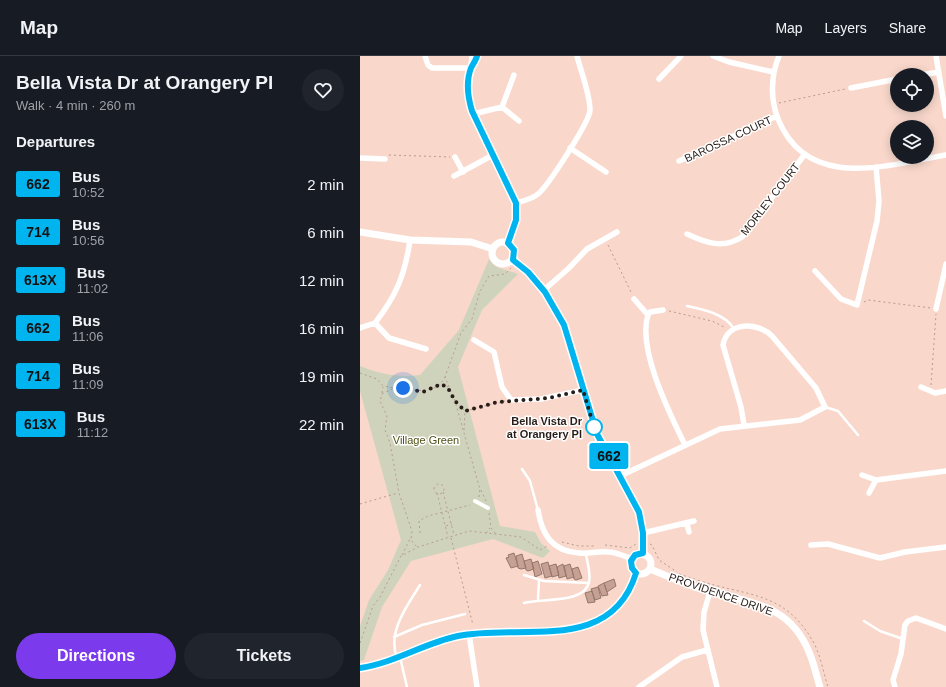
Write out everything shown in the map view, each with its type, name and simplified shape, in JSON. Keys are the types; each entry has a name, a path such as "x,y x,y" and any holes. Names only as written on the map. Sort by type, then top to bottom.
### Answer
{"street":[{"path":"425,56 428,65 432,68 471,68"},
{"path":"473,56 468,92 473,114 516,203 516,220 508,243"},
{"path":"471,68 478,56"},
{"path":"516,203 530,199 541,191 587,122 590,110 578,56"},
{"path":"659,79 680,56"},
{"path":"713,56 729,62 774,72"},
{"path":"779,56 774,72 774,104 777,116 788,137 805,154 829,166 846,169 876,167 946,155"},
{"path":"936,56 946,116"},
{"path":"934,73 939,72"},
{"path":"502,107 514,75"},
{"path":"851,88 890,80"},
{"path":"473,114 502,107"},
{"path":"502,107 519,121"},
{"name":"BAROSSA COURT","path":"679,161 777,116"},
{"path":"570,148 606,172"},
{"name":"MORLEY COURT","path":"687,234 701,241 719,245 733,243 742,237 805,154"},
{"path":"454,176 493,155"},
{"path":"360,158 385,159"},
{"path":"455,158 463,172"},
{"path":"816,271 841,299 856,305 877,221 879,201 876,167"},
{"path":"360,232 410,240 471,242 493,249"},
{"path":"544,290 563,274 587,249 617,232"},
{"path":"360,328 375,323 394,296 401,281 410,240"},
{"path":"514,261 505,265 498,264 493,257 493,249 498,243 508,243 514,250 514,261 544,290 564,325 597,434 638,507 643,533 643,553"},
{"path":"936,309 946,264"},
{"path":"634,299 648,315 646,339 658,384 685,445"},
{"path":"648,315 650,312 662,310"},
{"path":"375,323 390,338 426,349"},
{"path":"620,476 720,429 800,420 825,407 816,388 768,333 760,328 752,326 732,330 725,337 723,349 741,407 744,426"},
{"path":"474,340 494,352 502,387 511,400 541,399 583,390"},
{"path":"921,387 935,393 946,391"},
{"path":"862,475 876,480 946,471"},
{"path":"869,493 876,480"},
{"path":"475,502 488,508"},
{"path":"538,510 542,529 551,542 565,550 586,553 612,552 632,559"},
{"path":"643,533 687,524 694,520"},
{"path":"687,524 689,532"},
{"path":"811,545 828,544 880,558 905,552 946,547"},
{"path":"643,553 651,560 650,568 645,573 636,573 631,565 632,559 638,554 643,553"},
{"name":"PROVIDENCE DRIVE","path":"650,568 710,592 748,600 765,606 779,614 790,623 802,638 810,652 820,687"},
{"path":"360,668 399,658 426,645 469,634 561,631 582,627 603,617 617,605 631,587 636,573"},
{"path":"710,592 704,612 703,630 717,687"},
{"path":"895,687 893,680 899,664 905,625 912,619 916,618 946,629"},
{"path":"469,634 477,687"},
{"path":"639,687 682,657 707,650"}],"lane":[{"path":"687,306 703,309 728,322 732,330"},
{"path":"825,407 838,411 858,435"},
{"path":"522,469 530,481 538,510"},
{"path":"524,603 538,599 570,597 577,595 589,583 590,576 586,553"},
{"path":"524,575 539,580 573,584 589,583"},
{"path":"538,599 539,580"},
{"path":"407,687 399,658 393,649 394,638 402,613 420,585"},
{"path":"394,638 422,625 465,614"},
{"path":"864,621 880,630 903,639"}],"path":[{"path":"774,104 851,88"},
{"path":"385,159 388,155 455,158"},
{"path":"605,239 634,299"},
{"path":"360,373 377,379 383,386 423,392 441,384 462,333 472,319 480,291 488,276 505,274 514,261"},
{"path":"856,305 868,300 936,309 932,383 928,390"},
{"path":"662,310 712,321 732,330"},
{"path":"445,377 448,388 455,401 480,488 488,508 491,528 496,535"},
{"path":"441,384 448,388"},
{"path":"383,386 380,401 387,416 384,430 390,443 399,493 411,525 412,542 418,548"},
{"path":"382,394 394,388"},
{"path":"465,411 511,400"},
{"path":"455,401 465,411 464,430"},
{"path":"448,538 437,494 434,488 438,484 443,487 454,536"},
{"path":"420,533 419,521 428,516 465,507 475,502 478,498 480,488"},
{"path":"437,494 443,492"},
{"path":"360,504 399,493"},
{"path":"445,526 452,524"},
{"path":"486,533 491,528"},
{"path":"401,556 418,548 468,531 521,537 540,550 547,547"},
{"path":"360,643 373,606 380,597 411,536"},
{"path":"451,537 474,625"},
{"path":"561,541 579,546 598,546"},
{"path":"604,546 630,548 636,544"}],"green space":[{"name":"Village Green","path":"489,259 494,265 518,274 482,310 458,367 500,526 535,532 541,543 550,551 543,558 493,539 411,561 382,607 364,660 360,661 360,626 369,600 388,570 401,540 360,391 360,366 390,375 420,375 459,330"}],"building":[{"path":"514,553 518,566 511,568 506,558 509,557 508,555"},
{"path":"522,554 526,568 521,569 518,568 516,556"},
{"path":"531,559 534,569 528,571 526,570 524,561"},
{"path":"538,561 542,574 535,577 532,563"},
{"path":"548,562 552,576 545,578 541,564"},
{"path":"556,564 559,575 552,577 549,566"},
{"path":"563,564 566,576 559,578 557,567"},
{"path":"570,564 574,577 567,579 564,566"},
{"path":"578,567 582,578 576,580 574,579 572,569"},
{"path":"614,579 616,586 607,592 604,583"},
{"path":"604,583 608,595 602,596 598,586"},
{"path":"598,587 601,598 595,600 591,589"},
{"path":"592,591 595,602 588,603 585,593"}],"bus line":[{"name":"662","path":"360,668 380,664 426,645 458,636 490,632 561,631 582,627 603,617 617,605 631,587 636,573 632,568 631,561 635,555 643,553 642,522 638,507 597,434 590,416 564,325 553,304 538,283 528,272 513,260 515,253 512,246 508,243 513,233 516,220 516,203 470,105 468,86 471,68 477,56"}],"place":[{"name":"Bella Vista Dr at Orangery Pl","path":"594,427"}],"route":[{"path":"403,388 423,392 441,384 448,388 455,401 465,411 498,402 549,398 583,390 594,427"}]}
